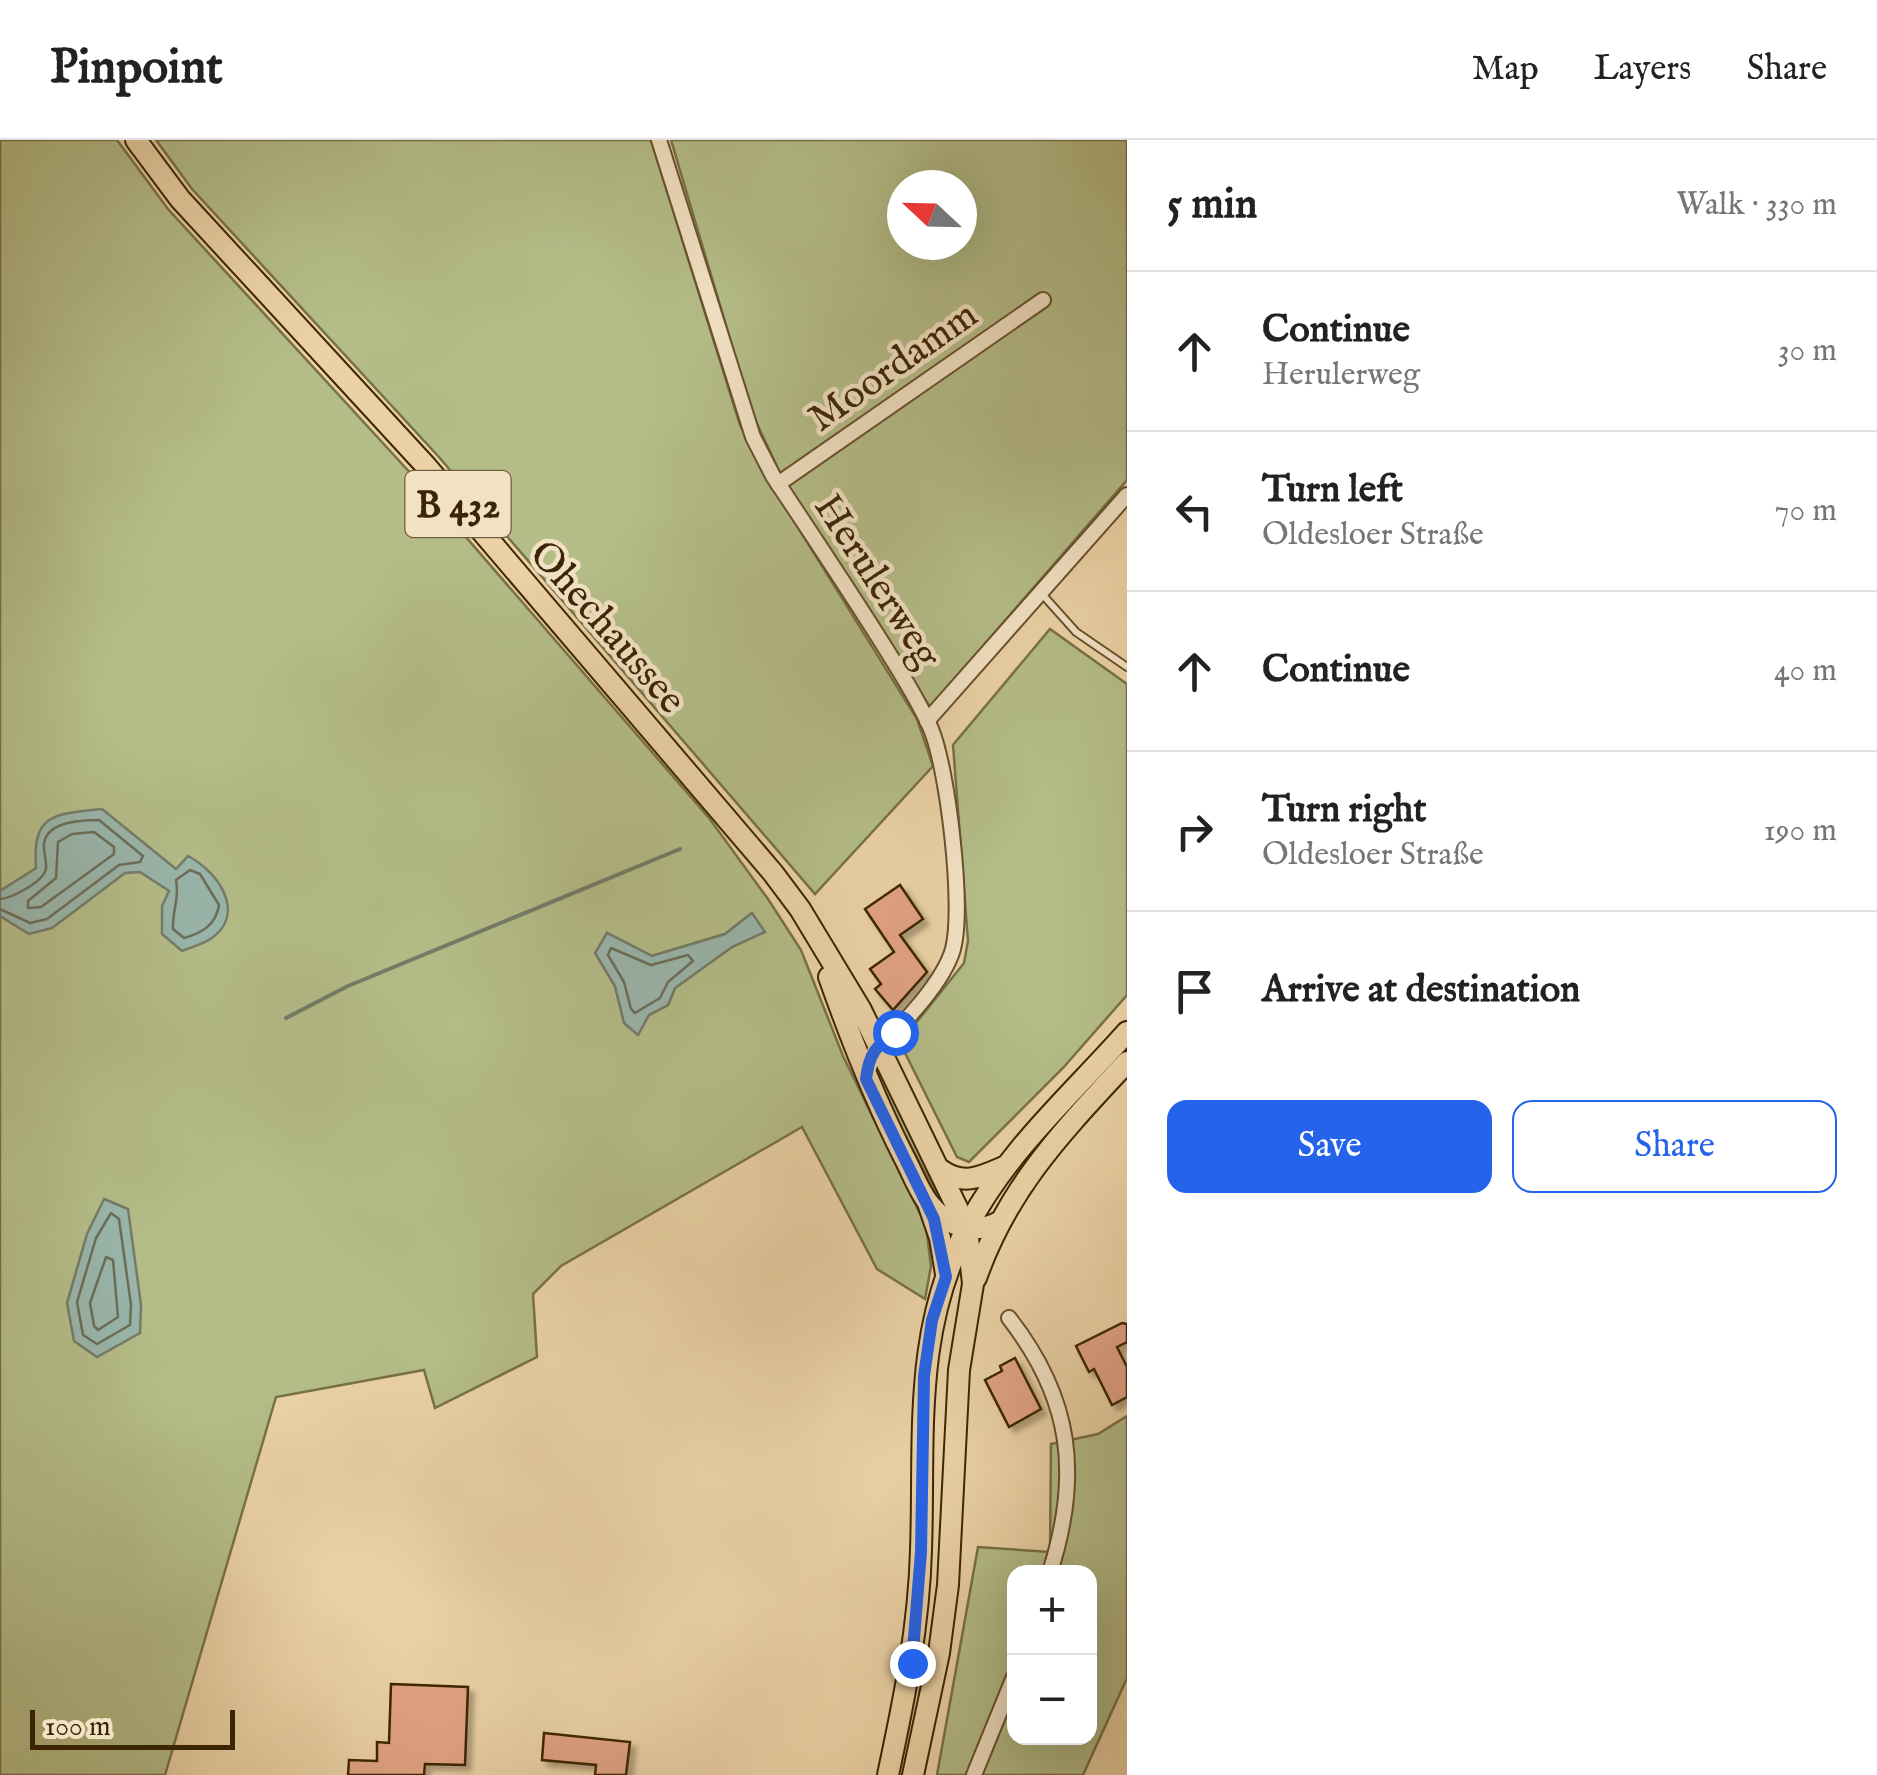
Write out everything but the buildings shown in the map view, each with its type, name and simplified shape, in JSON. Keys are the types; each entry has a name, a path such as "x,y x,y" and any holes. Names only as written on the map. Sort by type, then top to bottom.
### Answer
{"main road":[{"name":"Ohechaussee","path":"136,140 180,199 426,466 721,811 787,891 818,942"},
{"name":"B 432","path":"818,942 866,1079 928,1204 940,1238 946,1277"},
{"name":"B 432","path":"818,942 861,1010 967,1228 973,1284"},
{"path":"888,1775 914,1644 921,1552 926,1355 946,1277 967,1228 1006,1166 1127,1032"},
{"path":"913,1775 939,1653 948,1586 959,1370 973,1284 999,1222 1044,1152 1127,1062"},
{"path":"940,1170 969,1180 1006,1166"},
{"path":"928,1204 967,1228 999,1222"}],"street":[{"name":"Herulerweg","path":"660,140 753,436 778,484 852,594 927,721 938,748 947,788 955,938 941,973 899,1028 877,1043"},
{"name":"Moordamm","path":"778,484 1043,300"},
{"path":"927,721 1127,495"},
{"path":"847,1027 860,1039 877,1043 866,1079"},
{"path":"1008,1318 1034,1350 1063,1418 1067,1447 1063,1530 1052,1565"},
{"path":"974,1775 1007,1694"}],"lane":[{"path":"1041,593 1076,632 1127,667"}],"green space":[{"path":"0,140 117,140 168,209 414,477 709,818 768,899 801,950 843,1056 926,1226 931,1266 925,1299 877,1269 802,1127 561,1266 533,1294 537,1357 435,1408 424,1370 276,1397 165,1775 0,1775","holes":["752,913 732,947 675,988 668,1005 624,1022 615,986 596,954 607,933 652,956 725,934"]},
{"path":"156,140 651,140 740,425 768,479 917,719 933,766 815,894 438,456 192,189"},
{"path":"671,140 1127,140 1127,480 930,707 780,473 752,413"},
{"path":"1050,629 1127,684 1127,995 1063,1068 969,1162 957,1157 900,1043 964,963 968,941 953,745"},
{"path":"876,1062 952,1212 944,1208 875,1079"},
{"path":"1127,1416 1127,1678 1097,1744 1097,1565 1007,1565 1007,1745 1097,1745 1083,1775 937,1775 978,1547 1050,1552 1051,1444 1098,1434"}],"water":[{"path":"102,809 176,869 188,856 209,871 227,905 222,928 212,938 182,951 162,934 162,906 169,891 140,872 125,873 52,928 29,934 0,916 0,891 36,868 42,827 59,816"},
{"path":"752,913 765,932 732,947 675,988 668,1005 649,1015 638,1035 624,1023 615,986 595,953 607,933 652,956 725,934"},
{"path":"104,1199 128,1209 141,1305 140,1333 97,1357 74,1341 67,1303 87,1234"}],"waterway":[{"path":"286,1018 348,986 680,849"}],"route":[{"path":"895,1032 877,1043 866,1079 928,1204 943,1250 946,1277 932,1320 924,1376 921,1552 912,1663"}]}
